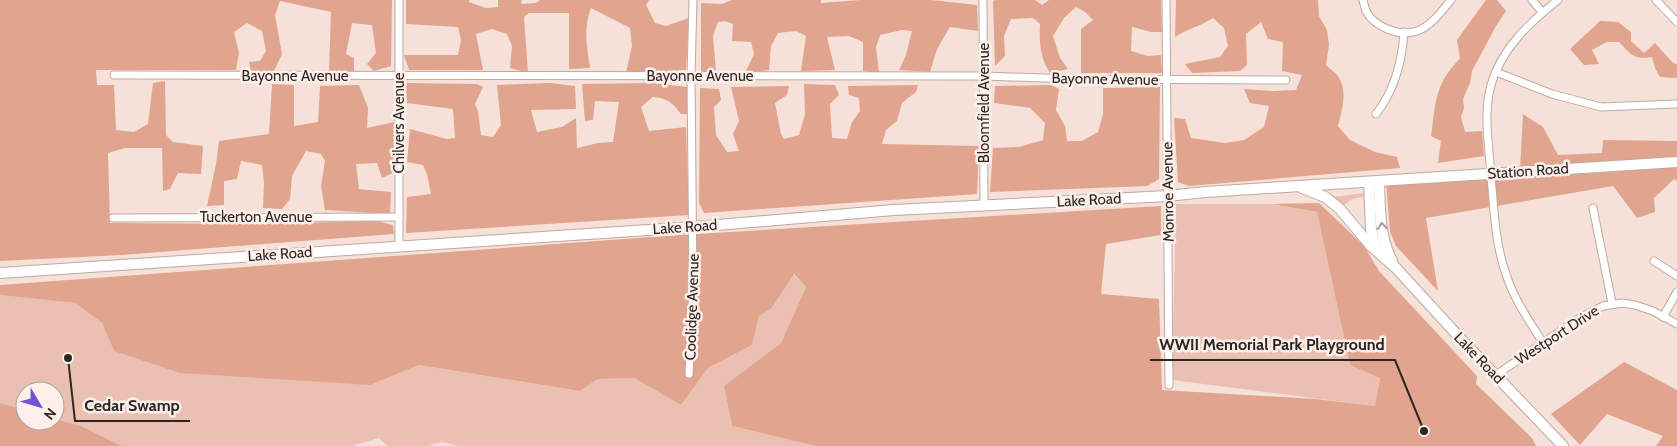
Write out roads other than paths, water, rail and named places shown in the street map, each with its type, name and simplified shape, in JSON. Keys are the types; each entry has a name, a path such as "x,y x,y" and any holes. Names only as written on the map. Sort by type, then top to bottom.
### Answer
{"street":[{"name":"Chilvers Avenue","path":"398,0 399,246"},
{"name":"Coolidge Avenue","path":"689,374 694,227 691,76 692,0"},
{"name":"Bloomfield Avenue","path":"983,0 984,205"},
{"name":"Monroe Avenue","path":"1166,0 1169,385"},
{"path":"1363,0 1367,12 1373,20 1384,27 1404,32 1417,31 1426,26 1452,0"},
{"path":"1532,0 1542,12"},
{"path":"1543,343 1518,303 1505,271 1498,240 1486,109 1491,84 1508,50 1520,33 1558,0"},
{"path":"1656,0 1677,22"},
{"path":"1376,114 1394,83 1403,47 1404,32"},
{"path":"1496,72 1552,94 1600,107 1677,104"},
{"name":"Bayonne Avenue","path":"114,75 984,76 1166,80 1286,80"},
{"name":"Station Road","path":"1374,182 1677,162"},
{"path":"1374,182 1371,229 1378,251"},
{"name":"Lake Road","path":"0,272 694,227 894,210 1168,196 1374,182 1386,250 1396,268"},
{"name":"Lake Road","path":"1296,186 1332,201 1562,446"},
{"path":"1593,208 1612,303"},
{"name":"Tuckerton Avenue","path":"113,218 399,217"},
{"path":"1654,261 1677,276"},
{"path":"1663,317 1677,292"},
{"name":"Westport Drive","path":"1496,375 1594,309 1612,303 1635,305 1677,324"}],"place":[{"name":"Cedar Swamp","path":"68,358"},
{"name":"WWII Memorial Park Playground","path":"1424,431"}]}
